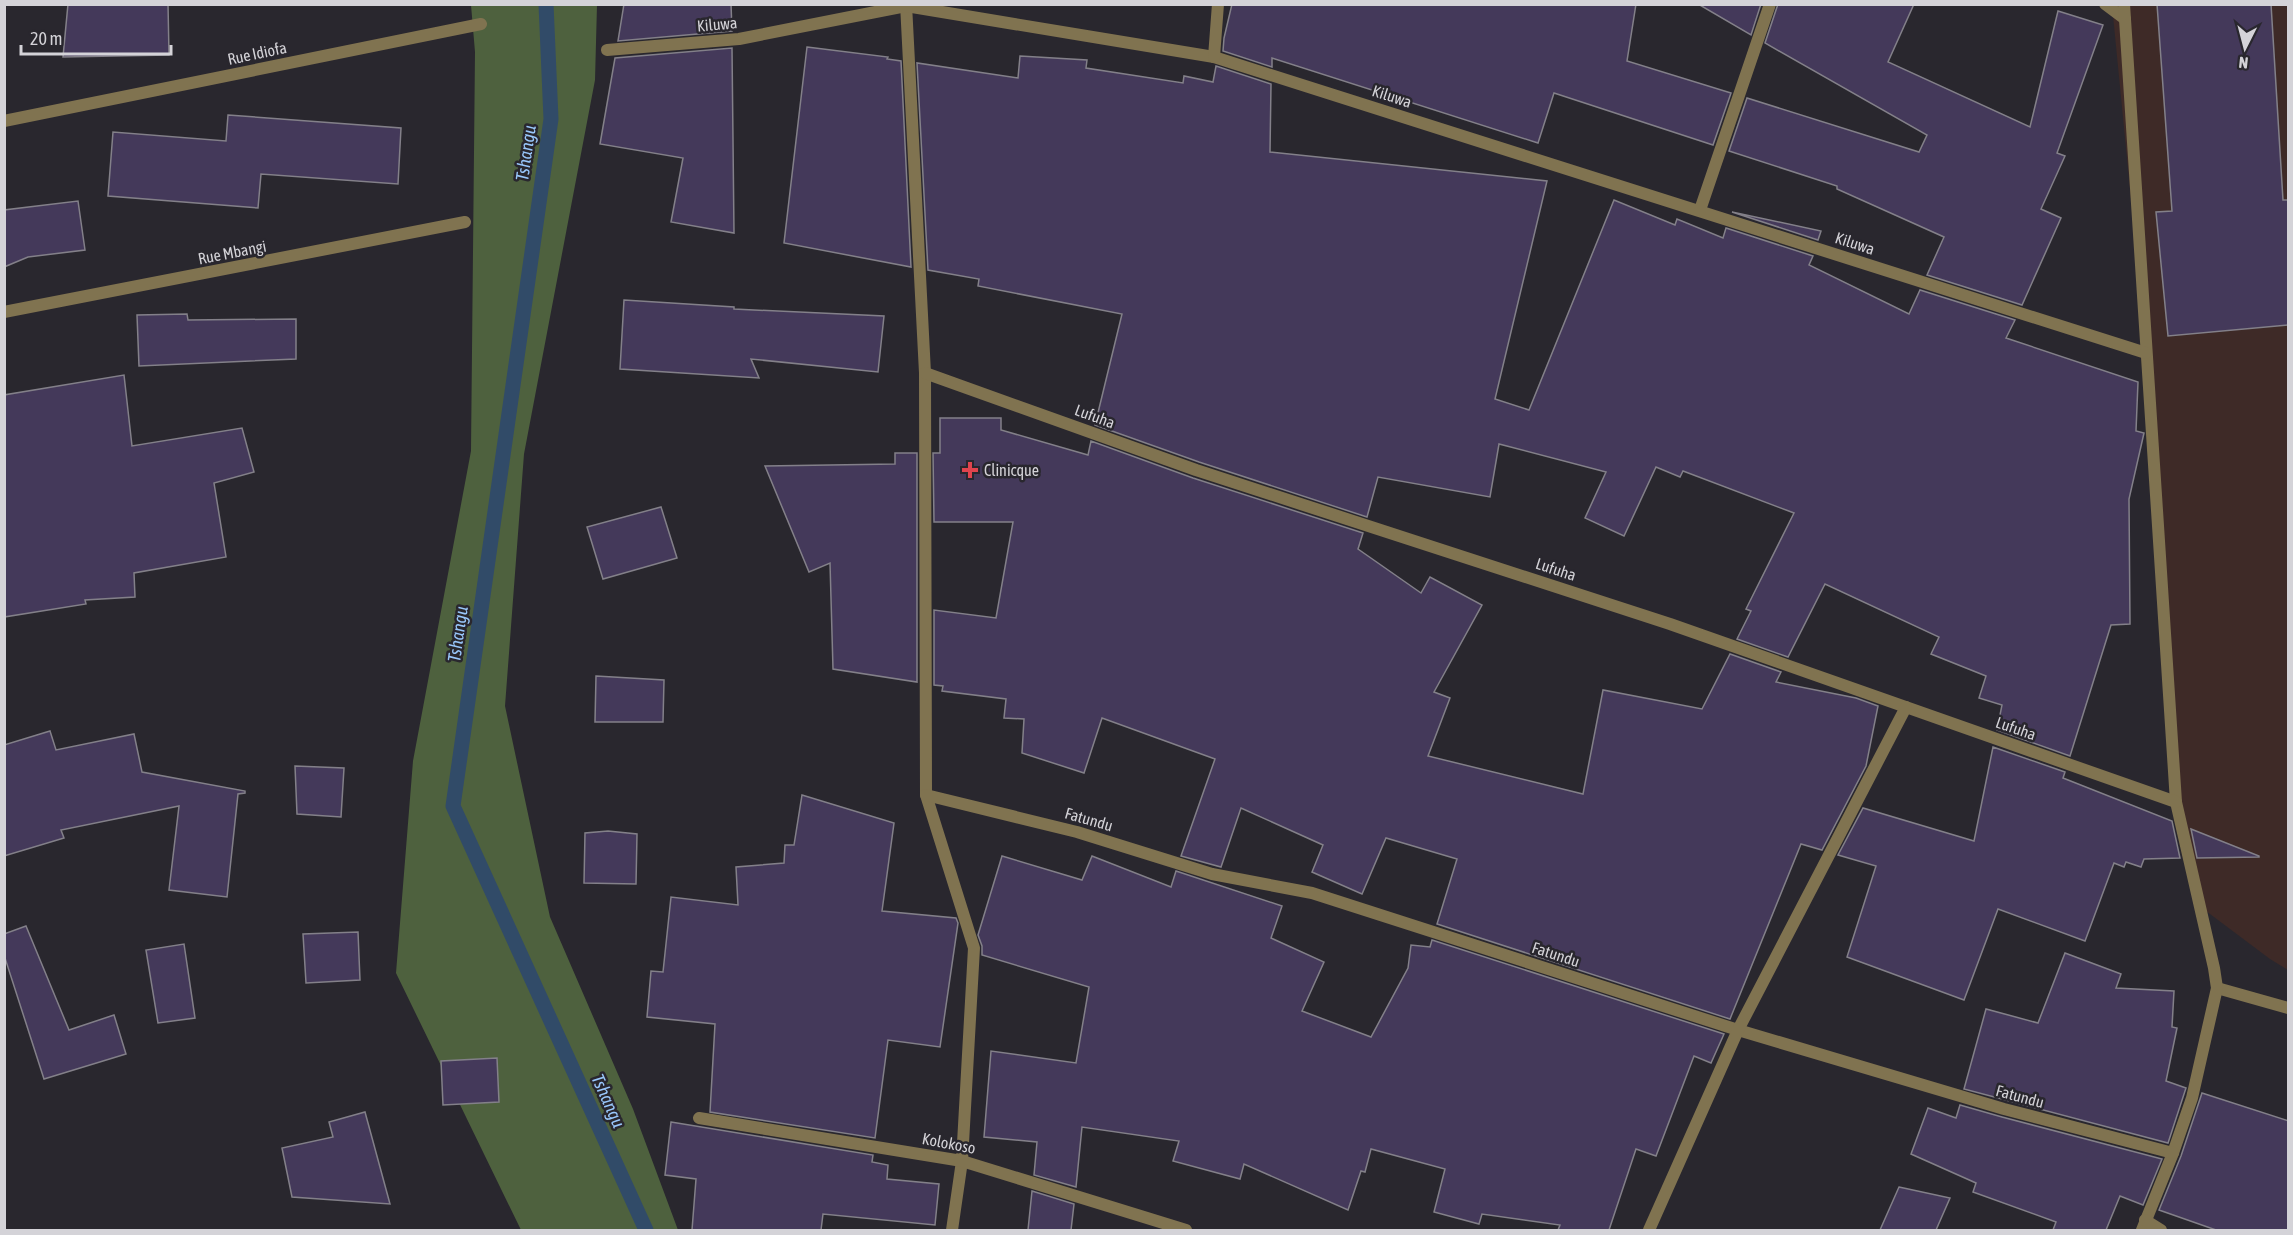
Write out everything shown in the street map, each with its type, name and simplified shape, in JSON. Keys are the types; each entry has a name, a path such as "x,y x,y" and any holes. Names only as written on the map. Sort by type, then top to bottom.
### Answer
{"street":[{"path":"1214,57 1218,4"},
{"path":"1700,210 1770,4"},
{"path":"2105,4 2125,19"},
{"path":"2124,4 2176,802 2217,988 2192,1098 2173,1153 2143,1225 2161,1230"},
{"path":"906,5 925,373 926,795 974,948 962,1161 952,1230"},
{"name":"Kiluwa","path":"606,50 740,39 906,5 1214,57 2146,353"},
{"name":"Rue Idiofa","path":"4,121 481,24"},
{"name":"Rue Mbangi","path":"4,312 465,222"},
{"name":"Lufuha","path":"925,373 1196,470 1552,585 2176,802"},
{"path":"1649,1230 1738,1030 1906,707"},
{"name":"Fatundu","path":"926,795 1077,832 1212,874 1312,893 1738,1030 2004,1109 2173,1153"},
{"path":"2217,988 2289,1008"},
{"name":"Kolokoso","path":"699,1118 962,1161 1186,1230"}],"shaded area":[{"path":"2112,5 2288,5 2288,970 2202,908 2177,797 2146,353"}],"green space":[{"path":"471,5 597,5 595,80 524,454 505,706 550,917 633,1109 678,1230 521,1230 396,973 413,761 471,451 475,52"}],"building":[{"path":"68,4 168,4 169,55 63,57"},
{"path":"624,4 731,4 732,31 618,41"},
{"path":"1232,4 1636,4 1627,61 1731,93 1713,145 1554,93 1538,143 1272,58 1272,67 1223,51"},
{"path":"1698,4 1761,4 1751,35"},
{"path":"1778,4 1914,4 1888,62 2030,127 2058,11 2103,25 2057,153 2065,156 2041,209 2061,218 2022,305 1927,275 1944,237 1837,189 1837,186 1729,151 1747,98 1919,152 1927,135 1765,43"},
{"path":"2157,4 2271,4 2283,200 2289,200 2289,325 2168,336 2156,212 2172,211"},
{"path":"807,47 888,57 887,59 901,61 911,267 784,243"},
{"path":"732,48 734,233 671,222 683,158 600,144 615,58"},
{"path":"1020,56 1087,60 1086,68 1183,83 1184,76 1213,82 1216,66 1271,84 1270,152 1547,181 1495,399 1529,410 1614,200 1675,225 1677,219 1723,238 1726,228 1813,256 1809,265 1909,314 1920,290 2015,320 2006,338 2138,382 2136,431 2144,433 2129,499 2130,624 2111,625 2070,756 1997,730 2002,705 1979,698 1986,676 1931,654 1939,637 1825,584 1788,657 1737,639 1751,611 1746,609 1794,513 1683,471 1680,477 1656,467 1624,536 1585,518 1606,472 1499,444 1490,497 1378,477 1367,517 1095,425 1122,314 978,286 979,279 928,270 917,63 1018,78"},
{"path":"228,115 401,128 398,184 261,174 258,208 108,196 113,132 226,141"},
{"path":"78,201 85,250 28,257 4,267 4,210"},
{"path":"1732,212 1821,231 1818,240"},
{"path":"624,300 734,307 734,309 884,316 878,372 751,359 759,378 620,369"},
{"path":"187,314 188,320 296,319 296,359 139,366 137,315"},
{"path":"124,375 132,446 242,428 254,472 214,483 226,557 134,573 135,597 85,600 86,604 4,617 4,395"},
{"path":"940,418 1001,418 1001,430 1088,455 1091,441 1193,478 1363,533 1358,549 1421,593 1430,577 1482,605 1434,692 1450,698 1428,756 1583,794 1603,690 1702,709 1730,654 1781,672 1776,682 1856,698 1878,706 1866,766 1822,850 1801,844 1730,1019 1437,924 1457,859 1386,838 1362,894 1312,872 1323,845 1241,808 1221,867 1181,856 1215,759 1102,718 1084,773 1022,753 1024,719 1004,718 1006,699 942,691 943,686 934,685 934,610 996,618 1013,522 934,522 933,453 940,453"},
{"path":"895,453 917,453 917,682 833,669 830,563 809,572 765,466 895,464"},
{"path":"661,507 677,558 603,579 587,527"},
{"path":"596,676 664,680 663,722 595,722"},
{"path":"50,731 56,750 134,734 142,772 245,791 245,793 238,794 227,897 169,890 179,806 61,830 64,838 4,856 4,745"},
{"path":"1993,747 2065,772 2063,778 2172,821 2180,858 2144,859 2141,867 2126,862 2124,867 2114,863 2085,941 1998,909 1964,1000 1847,957 1876,866 1838,855 1863,808 1974,841"},
{"path":"295,766 344,768 341,817 297,814"},
{"path":"802,795 894,823 882,911 956,918 958,923 940,1047 888,1040 875,1138 710,1112 715,1024 647,1017 651,971 663,972 671,897 738,905 736,867 784,863 785,845 794,845"},
{"path":"2191,829 2259,856 2259,857 2197,858"},
{"path":"608,831 637,834 636,884 584,883 585,833"},
{"path":"1002,856 1082,880 1092,856 1171,887 1176,871 1282,906 1271,938 1324,962 1302,1011 1371,1037 1408,968 1411,945 1430,947 1432,940 1724,1034 1711,1063 1694,1056 1656,1156 1636,1149 1609,1230 1558,1230 1560,1225 1482,1214 1479,1224 1434,1212 1445,1169 1371,1149 1365,1172 1361,1171 1348,1210 1244,1164 1240,1179 1173,1161 1179,1141 1082,1127 1076,1187 1034,1175 1037,1142 984,1137 991,1051 1076,1063 1089,987 982,955 978,935"},
{"path":"26,926 69,1030 114,1015 126,1054 44,1079 4,955 4,934"},
{"path":"358,932 360,980 306,983 303,934"},
{"path":"184,944 195,1018 158,1023 146,950"},
{"path":"2065,953 2121,974 2116,988 2174,991 2172,1027 2177,1028 2166,1081 2186,1088 2168,1143 1964,1089 1986,1009 2038,1023"},
{"path":"497,1058 499,1102 443,1105 441,1061"},
{"path":"2202,1093 2289,1121 2289,1230 2216,1230 2159,1210 2181,1156"},
{"path":"1960,1105 2162,1159 2143,1205 2120,1196 2106,1230 2053,1230 2056,1222 1973,1192 1976,1183 1911,1154 1928,1108 1956,1118"},
{"path":"365,1112 390,1204 292,1197 282,1148 333,1137 329,1122"},
{"path":"671,1122 873,1155 872,1162 888,1165 887,1179 939,1184 935,1225 823,1214 821,1230 692,1230 696,1179 665,1175"},
{"path":"1899,1187 1950,1198 1936,1230 1880,1230"},
{"path":"1032,1191 1074,1204 1071,1230 1028,1230"}],"waterway":[{"name":"Tshangu","path":"546,4 551,119 453,806 646,1230"}],"place":[{"name":"Clinicque","path":"970,470"}]}
